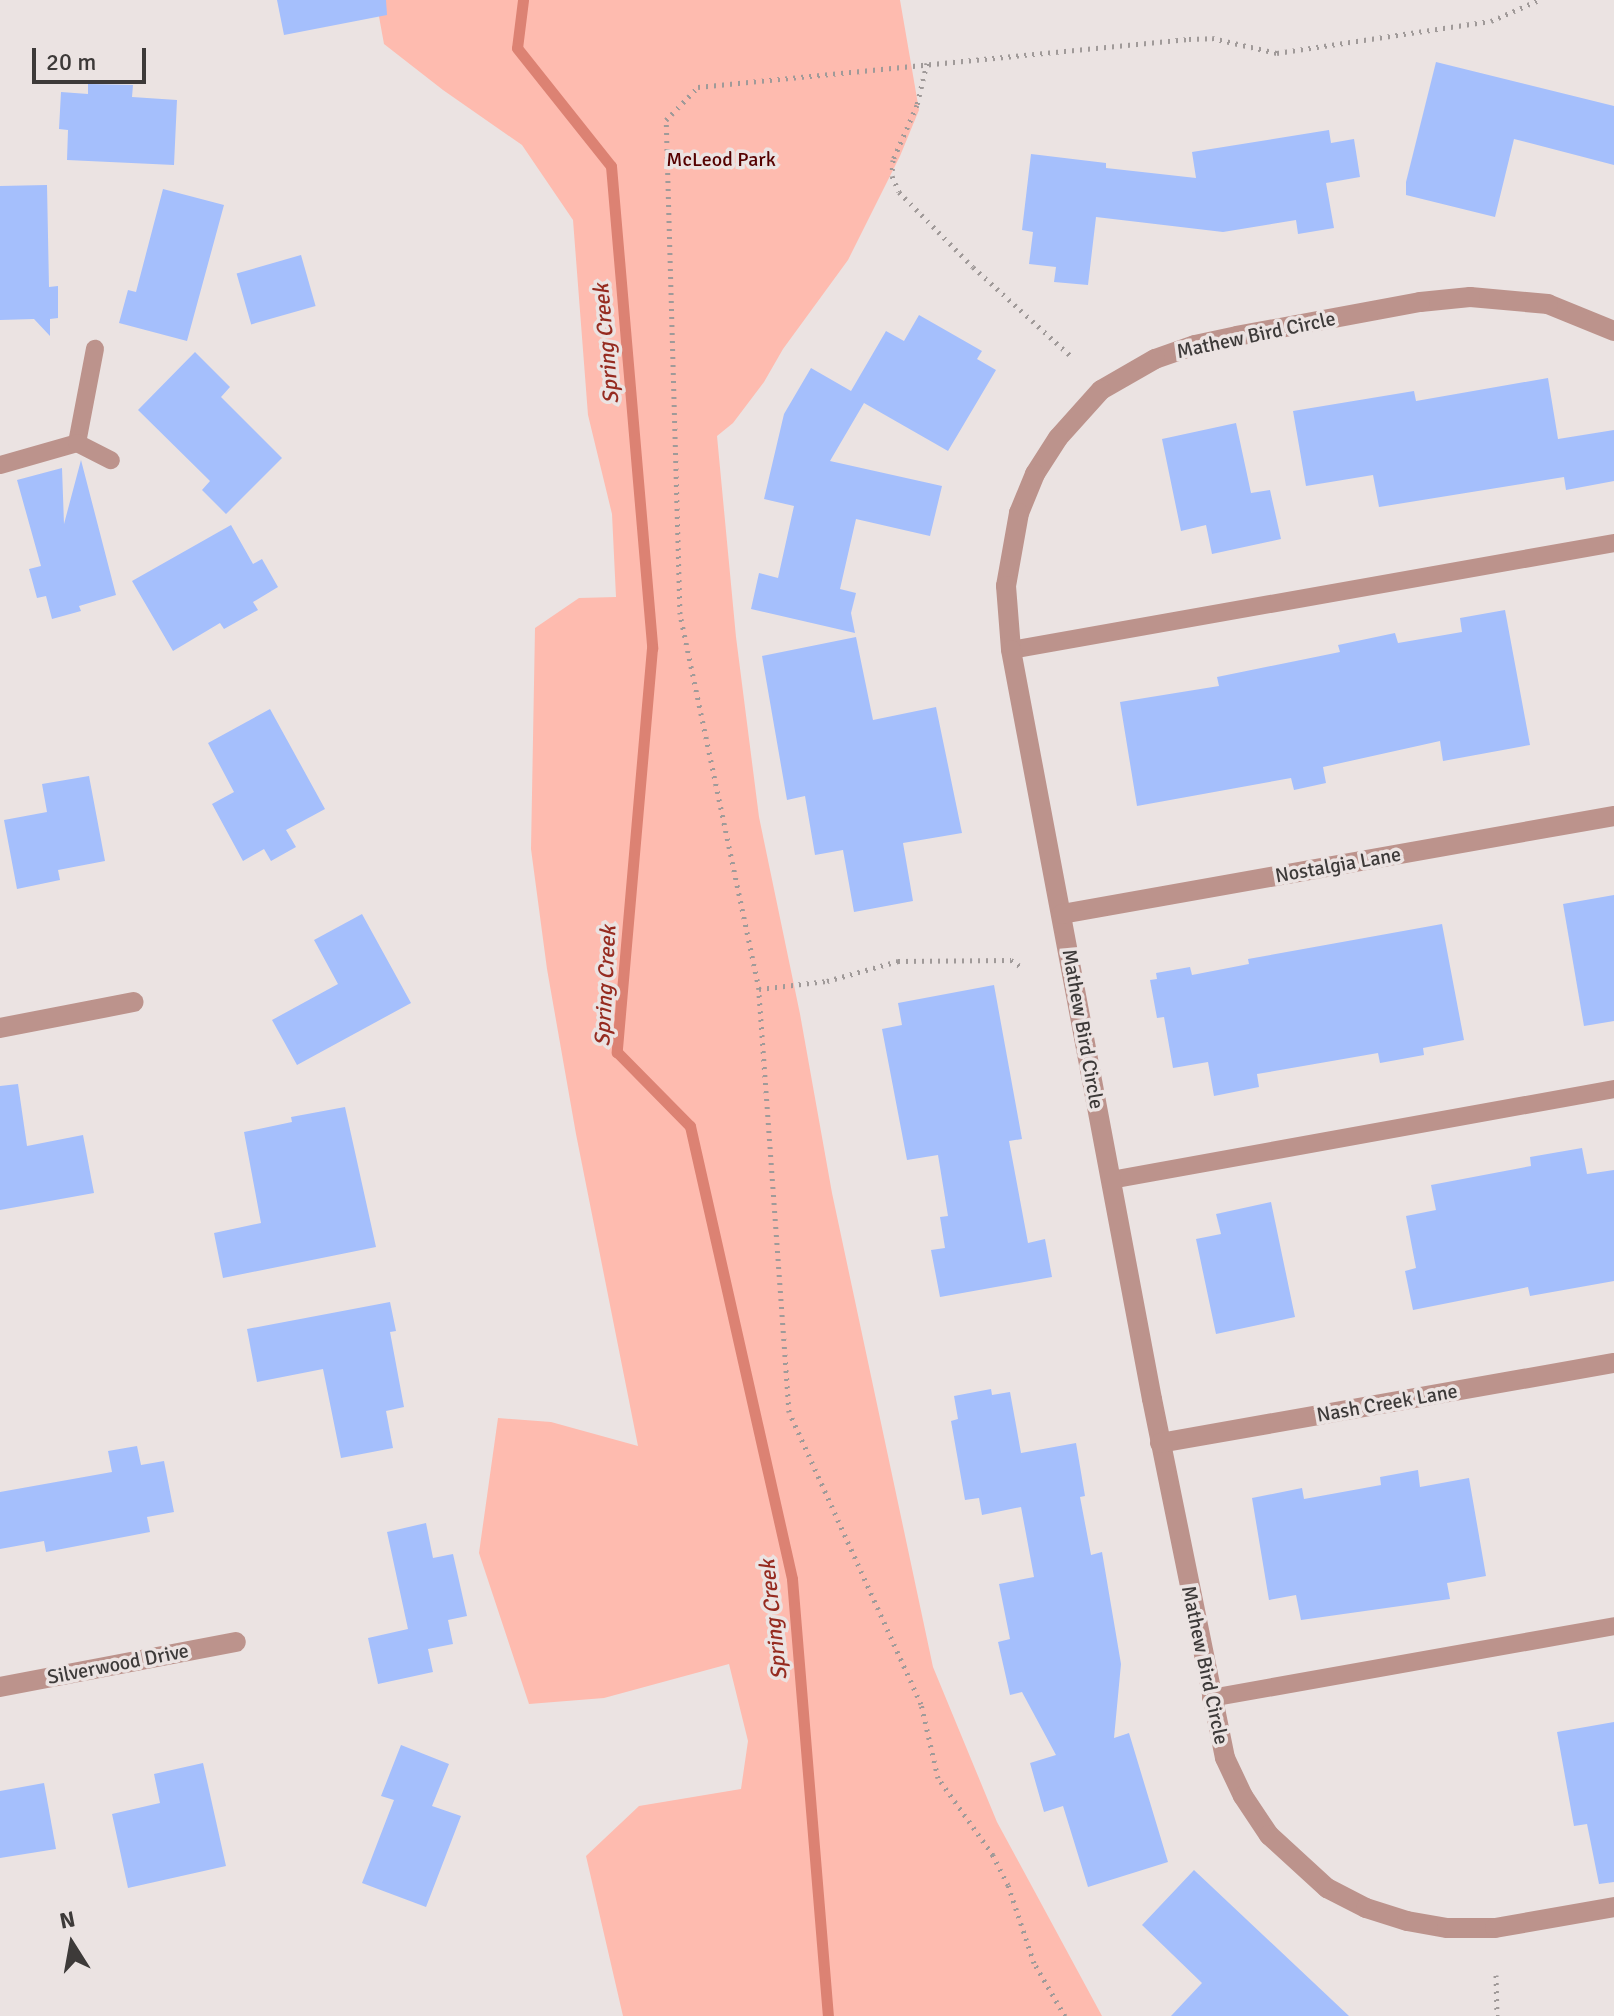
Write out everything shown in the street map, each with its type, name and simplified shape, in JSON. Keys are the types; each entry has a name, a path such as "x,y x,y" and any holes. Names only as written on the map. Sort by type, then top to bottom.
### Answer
{"street":[{"name":"Mathew Bird Circle","path":"1614,331 1588,317 1548,304 1470,297 1420,302 1237,336 1155,359 1101,390 1058,438 1035,474 1019,513 1009,553 1006,586 1011,650 1160,1443 1225,1758 1243,1796 1269,1835 1327,1888 1366,1908 1407,1921 1447,1928 1495,1928 1614,1907"},
{"name":"Nostalgia Lane","path":"1062,914 1614,816"},
{"path":"0,1028 134,1002"},
{"name":"Nash Creek Lane","path":"1160,1443 1614,1363"},
{"name":"Silverwood Drive","path":"0,1687 236,1642"}],"lane":[{"path":"77,443 95,349"},
{"path":"0,465 77,443 111,460"},
{"path":"1011,650 1614,543"},
{"path":"1111,1180 1614,1089"},
{"path":"1211,1698 1614,1626"}],"path":[{"path":"1065,2016 1034,1963 1008,1885 993,1855 938,1778 921,1704 789,1412 759,989 680,614 666,120 698,87 1212,38 1277,53 1491,21 1539,0"},
{"path":"927,63 917,105 893,160 892,176 899,192 973,267 1072,357"},
{"path":"759,989 827,981 898,961 1011,960 1023,968"},
{"path":"1496,1975 1497,2016"}],"green space":[{"name":"McLeod Park","path":"376,0 900,0 919,110 900,156 848,260 783,349 764,382 733,423 717,436 736,637 759,817 800,1014 832,1193 933,1667 997,1822 1102,2016 623,2016 586,1856 639,1806 741,1789 748,1741 729,1664 604,1698 529,1704 479,1553 498,1418 551,1422 638,1446 576,1134 547,969 531,849 535,628 579,598 616,597 612,514 588,415 573,220 522,145 384,44"}],"building":[{"path":"277,0 386,0 387,15 284,35"},
{"path":"1436,62 1614,106 1614,165 1514,139 1495,217 1406,195 1406,182"},
{"path":"88,84 133,85 132,97 177,100 174,165 67,160 68,130 59,129 61,92 88,94"},
{"path":"1329,130 1331,143 1354,139 1360,177 1326,183 1334,228 1298,234 1296,220 1223,232 1096,217 1088,285 1054,282 1056,267 1029,264 1033,232 1022,230 1031,154 1106,163 1106,168 1196,178 1192,152"},
{"path":"47,185 49,287 58,286 58,318 50,319 50,336 34,319 0,320 0,186"},
{"path":"163,189 224,205 187,341 119,323 128,290 136,292"},
{"path":"301,255 316,306 251,324 237,273"},
{"path":"919,315 982,351 977,359 996,370 948,451 864,403 830,461 942,486 930,536 856,519 840,589 856,593 851,613 855,633 751,609 759,573 778,578 794,506 764,499 784,414 811,368 851,391 886,331 904,341"},
{"path":"195,352 230,387 221,397 282,458 226,514 202,490 210,481 138,410"},
{"path":"1548,378 1558,439 1614,430 1614,481 1566,490 1564,477 1379,507 1373,475 1306,486 1293,411 1414,391 1416,401"},
{"path":"1236,423 1251,493 1270,490 1281,539 1212,554 1206,525 1181,531 1162,439"},
{"path":"81,460 116,595 79,606 81,611 52,619 46,596 37,598 29,569 41,566 17,480 62,468 64,524"},
{"path":"231,525 253,564 262,559 278,587 253,602 258,610 224,629 220,623 173,651 132,581"},
{"path":"1505,610 1530,745 1443,761 1440,741 1323,767 1326,783 1294,790 1291,778 1137,806 1120,702 1219,686 1217,677 1340,652 1338,645 1395,633 1398,643 1462,632 1460,618"},
{"path":"856,637 873,720 936,707 962,833 903,843 913,901 854,912 843,850 815,855 805,796 787,800 762,656"},
{"path":"270,709 325,809 286,830 296,847 271,861 264,849 243,861 212,804 234,792 208,743"},
{"path":"89,776 105,861 58,870 60,880 17,889 4,820 47,812 42,784"},
{"path":"1614,895 1614,1021 1584,1026 1563,904"},
{"path":"362,914 411,1003 297,1065 272,1020 338,984 314,940"},
{"path":"1442,924 1464,1040 1423,1048 1424,1055 1380,1063 1378,1053 1257,1074 1259,1087 1214,1096 1208,1062 1173,1068 1164,1017 1157,1018 1150,980 1157,979 1156,973 1190,967 1192,975 1249,964 1248,959"},
{"path":"994,985 1022,1139 1009,1141 1028,1243 1045,1239 1052,1277 940,1297 931,1250 945,1248 940,1217 948,1216 938,1155 907,1160 882,1029 902,1025 898,1003"},
{"path":"18,1084 27,1146 83,1135 94,1193 0,1210 0,1086"},
{"path":"345,1107 376,1247 223,1278 214,1233 261,1223 244,1132 292,1122 291,1117"},
{"path":"1582,1148 1587,1174 1614,1170 1614,1281 1530,1296 1528,1287 1413,1310 1405,1271 1416,1268 1406,1216 1436,1210 1431,1185 1531,1166 1530,1157"},
{"path":"1271,1202 1295,1317 1216,1334 1196,1239 1221,1234 1216,1214"},
{"path":"390,1302 396,1331 390,1332 404,1407 386,1411 393,1448 341,1458 323,1369 257,1382 247,1329"},
{"path":"991,1389 992,1395 1010,1392 1021,1453 1076,1443 1085,1496 1080,1497 1091,1555 1102,1552 1121,1664 1114,1738 1129,1733 1168,1862 1088,1887 1063,1806 1044,1812 1030,1763 1056,1755 1022,1692 1010,1695 998,1642 1010,1639 999,1584 1034,1577 1021,1507 982,1515 979,1498 965,1500 951,1421 958,1419 954,1396"},
{"path":"137,1446 141,1465 164,1461 174,1512 147,1517 150,1532 46,1552 44,1541 0,1549 0,1492 112,1472 108,1451"},
{"path":"1418,1470 1420,1487 1469,1478 1486,1576 1447,1583 1450,1599 1301,1620 1296,1595 1269,1600 1252,1498 1302,1488 1304,1499 1381,1485 1380,1477"},
{"path":"426,1523 433,1558 453,1554 467,1616 448,1620 453,1644 428,1649 433,1672 378,1684 368,1638 408,1629 387,1532"},
{"path":"1614,1722 1614,1882 1599,1884 1587,1824 1574,1826 1557,1732"},
{"path":"401,1745 449,1764 432,1806 461,1816 426,1907 362,1883 394,1800 381,1796"},
{"path":"203,1763 226,1866 128,1888 112,1814 160,1803 154,1774"},
{"path":"44,1783 56,1849 0,1858 0,1791"},
{"path":"1194,1870 1349,2016 1171,2016 1202,1983 1142,1925"}],"waterway":[{"name":"Spring Creek","path":"523,0 517,48 611,166 652,648 617,1052 690,1126 792,1579 828,2016"}]}
